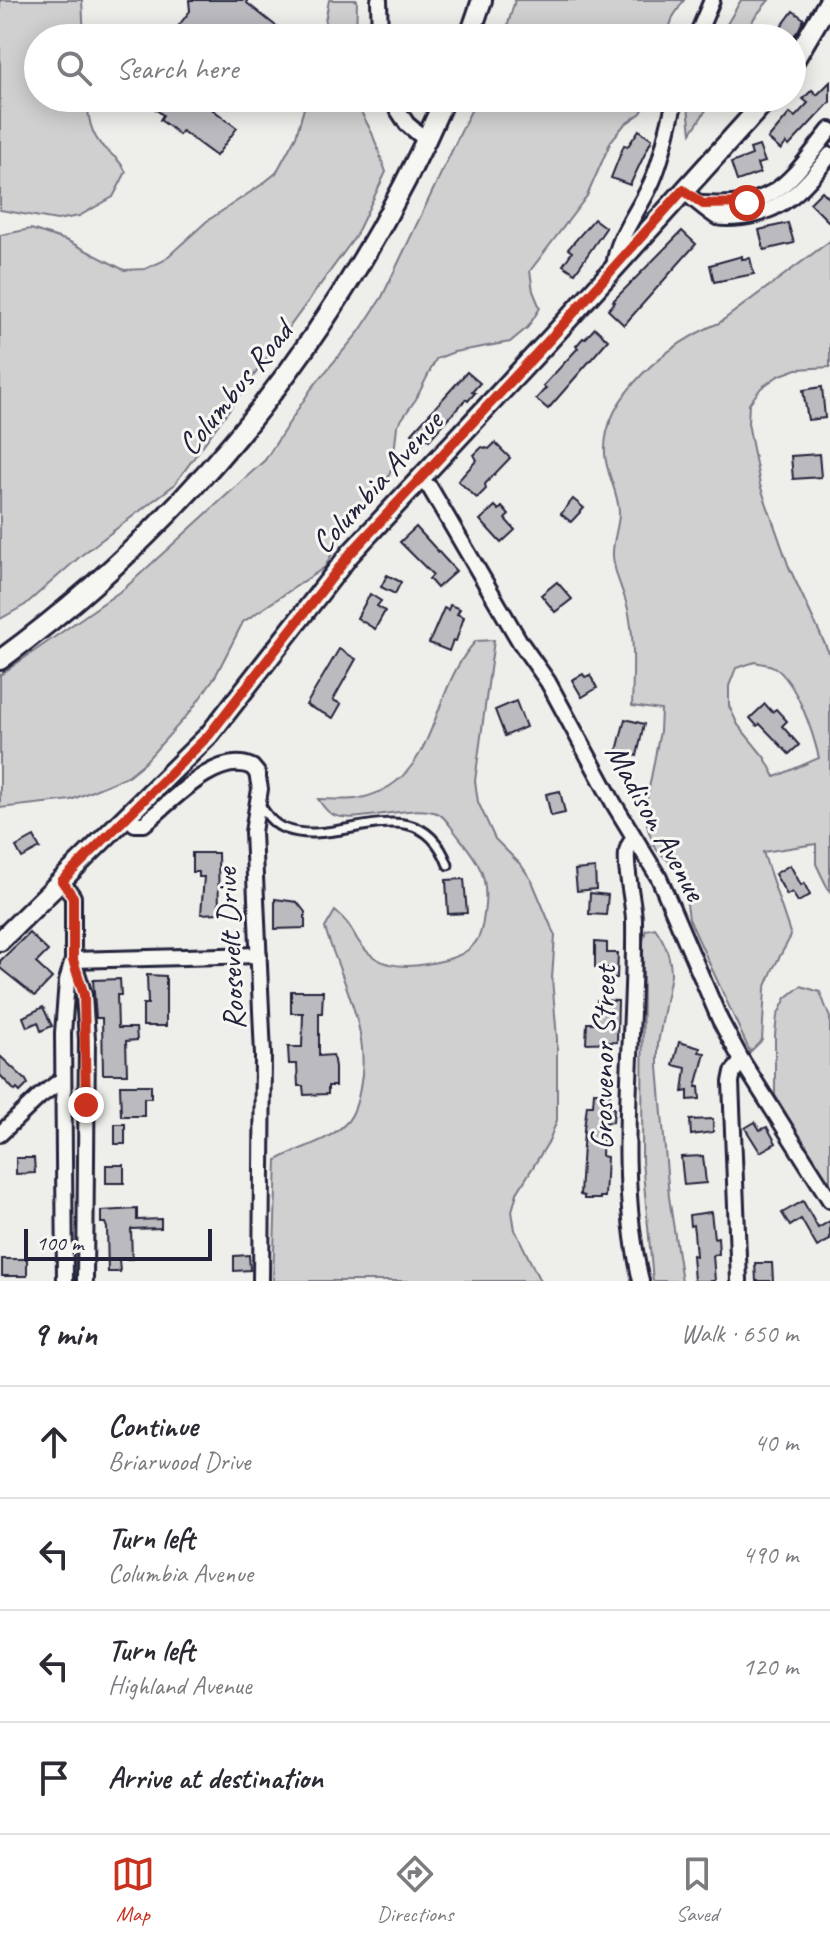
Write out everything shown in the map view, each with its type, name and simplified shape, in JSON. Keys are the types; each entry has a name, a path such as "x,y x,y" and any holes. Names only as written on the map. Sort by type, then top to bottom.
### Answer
{"street":[{"path":"379,0 380,24"},
{"path":"474,24 482,0"},
{"path":"702,24 712,0"},
{"path":"806,40 830,0"},
{"path":"399,112 407,124 426,140"},
{"name":"Columbus Road","path":"0,660 63,612 141,542 245,429 317,334 351,280 392,208 439,112"},
{"path":"614,267 616,249 658,165 672,112"},
{"name":"Columbia Avenue","path":"0,941 209,735 350,554 755,112"},
{"path":"703,204 747,203 771,195 796,172 830,130"},
{"path":"683,190 703,204 712,215 719,217 737,218 767,212 797,193 830,155"},
{"name":"Madison Avenue","path":"419,479 430,488 520,642 548,682 659,878 720,1020 742,1061 830,1200"},
{"name":"Roosevelt Drive","path":"128,817 135,824 144,824 211,771 232,762 247,764 257,773 260,789 253,832 264,1109 261,1281"},
{"name":"Grosvenor Street","path":"634,838 627,849 634,920 629,1102 630,1202 641,1281"},
{"path":"62,881 73,897 73,960 67,981 63,1033 65,1281"},
{"path":"73,960 259,955"},
{"path":"73,960 84,995 87,1039 85,1281"},
{"path":"739,1281 731,1082 733,1072 742,1061"},
{"path":"0,1134 63,1079"}],"lane":[{"path":"258,802 269,817 290,831 313,832 378,823 420,830 441,847 448,865"}],"shaded area":[{"path":"0,0 82,0 83,24 24,24 24,112 88,112 96,137 126,172 113,197 79,216 57,220 0,210"},
{"path":"329,0 357,0 356,24 325,24"},
{"path":"515,0 684,0 671,24 508,24"},
{"path":"741,0 769,0 751,24 727,24"},
{"path":"303,112 361,112 386,172 355,237 174,485 83,554 25,605 0,619 0,235 31,229 68,241 124,270 145,269 163,261 207,221 276,173 296,136"},
{"path":"470,112 642,112 624,125 611,141 587,196 530,271 540,308 528,327 510,342 454,352 436,359 416,399 397,426 393,464 386,484 344,531 325,567 243,622 216,675 191,711 144,763 128,776 71,800 0,808 0,675 125,588 265,460 311,389 359,332 382,297"},
{"path":"689,112 705,112 691,133"},
{"path":"830,241 830,367 797,369 778,376 761,388 749,404 748,423 760,485 789,567 830,655 830,893 816,864 816,844 763,852 791,936 765,989 762,1040 750,1052 689,919 683,875 655,848 648,829 645,809 661,710 632,706 631,625 613,556 619,518 605,454 607,432 627,392 661,357 719,323","holes":["755,662 774,667 790,684 808,722 819,758 775,777 765,758 738,725 729,706 729,686 736,668"]},
{"path":"494,640 475,781 478,802 495,839 532,881 555,936 552,978 557,1039 557,1120 549,1141 517,1193 512,1211 515,1230 540,1281 273,1281 277,1160 340,1129 352,1115 360,1088 363,1067 358,1026 325,928 335,911 348,924 364,949 381,961 400,966 432,963 461,954 475,943 481,929 485,900 484,878 476,861 439,814 413,810 340,817 328,812 318,799 361,798 387,788 406,773 430,732 461,662 476,641"},
{"path":"655,928 665,945 671,969 658,1043 658,1067 669,1197 682,1281 653,1281 642,1161 643,941 646,930"},
{"path":"801,986 820,992 830,1018 830,1188 775,1095 777,1016 786,998"}],"building":[{"path":"189,0 247,0 273,24 180,24 190,11"},
{"path":"793,11 804,19 802,24 783,24"},
{"path":"830,82 830,102 789,146 786,143 781,150 768,139 790,113 795,117 800,112 806,112 806,96 812,90 817,95"},
{"path":"159,112 216,112 237,128 216,156 182,131 179,135 160,120 163,115"},
{"path":"639,130 652,139 630,185 611,178 624,145 628,146"},
{"path":"759,146 765,162 757,164 760,173 737,181 731,163 752,155 750,149"},
{"path":"822,191 830,199 830,223 810,203"},
{"path":"594,219 606,228 575,273 563,265 572,252 568,249"},
{"path":"788,223 794,243 764,250 759,230"},
{"path":"682,231 696,244 624,325 608,310 613,301"},
{"path":"742,256 742,259 750,258 754,274 714,282 710,265"},
{"path":"595,328 608,340 548,409 536,399 546,388 543,386"},
{"path":"467,372 480,383 472,392 475,393 423,443 412,433"},
{"path":"822,387 825,418 808,420 803,390"},
{"path":"495,443 510,458 485,484 486,489 477,498 458,481 477,460 474,455 482,447 489,449"},
{"path":"819,454 821,477 793,479 791,456"},
{"path":"573,499 584,508 571,522 561,514"},
{"path":"495,506 499,510 502,507 509,515 505,519 515,530 501,543 480,520"},
{"path":"416,527 456,571 437,588 429,579 433,575 400,542"},
{"path":"387,575 401,582 395,594 381,587"},
{"path":"557,582 572,599 555,612 541,595"},
{"path":"370,594 381,601 377,606 385,611 375,629 357,618"},
{"path":"450,605 460,609 457,614 464,617 449,651 429,643 444,608 448,610"},
{"path":"339,649 356,659 333,700 341,704 333,718 306,705"},
{"path":"583,674 585,677 590,675 597,688 582,697 572,680"},
{"path":"516,701 526,727 505,736 495,710"},
{"path":"765,704 772,712 776,709 787,721 782,726 799,745 789,754 750,718"},
{"path":"625,719 644,724 637,756 617,751"},
{"path":"560,791 565,813 551,816 546,794"},
{"path":"34,837 40,848 22,858 16,847"},
{"path":"192,853 218,853 219,913 201,914 204,877 199,877 199,872 192,872"},
{"path":"790,865 810,895 798,902 792,892 787,895 775,874"},
{"path":"595,868 596,889 577,891 575,870"},
{"path":"464,879 467,913 448,914 446,880"},
{"path":"590,893 608,895 606,915 589,914"},
{"path":"275,899 297,902 305,912 305,928 275,929"},
{"path":"29,933 48,951 36,963 52,978 35,996 0,968 0,961"},
{"path":"595,942 607,943 607,953 618,953 617,978 607,978 607,968 595,967"},
{"path":"147,975 166,976 166,1026 143,1026 143,1004 148,1004"},
{"path":"120,979 118,1028 136,1028 137,1040 126,1041 127,1074 103,1074 102,1018 96,1018 93,980"},
{"path":"291,991 323,991 322,1013 319,1013 319,1056 333,1055 335,1067 335,1086 328,1086 328,1094 304,1095 303,1086 298,1086 297,1064 289,1064 288,1047 302,1047 303,1013 291,1013"},
{"path":"597,1000 618,1001 617,1042 586,1043 587,1023 596,1023"},
{"path":"43,1007 52,1026 41,1031 38,1022 27,1027 23,1017"},
{"path":"679,1042 700,1048 699,1052 705,1053 696,1087 699,1087 700,1099 688,1100 688,1091 683,1092 686,1068 673,1065"},
{"path":"0,1056 26,1080 28,1084 20,1092 15,1091 0,1075"},
{"path":"120,1085 151,1085 151,1098 144,1098 144,1116 121,1116"},
{"path":"594,1092 610,1093 609,1107 614,1108 613,1122 603,1123 602,1156 607,1157 605,1197 584,1199 580,1195 584,1129 587,1105 593,1105"},
{"path":"713,1119 713,1132 691,1135 690,1120"},
{"path":"755,1122 760,1130 767,1127 776,1143 760,1152 745,1128"},
{"path":"115,1124 125,1124 125,1144 115,1144"},
{"path":"703,1156 706,1183 684,1185 681,1157"},
{"path":"16,1158 34,1158 35,1173 16,1174"},
{"path":"106,1165 124,1165 124,1183 106,1183"},
{"path":"803,1201 818,1228 830,1221 830,1240 817,1247 801,1219 790,1226 782,1213"},
{"path":"137,1209 137,1220 161,1219 161,1228 131,1229 132,1259 119,1259 120,1272 108,1272 107,1228 105,1223 101,1223 101,1211"},
{"path":"711,1212 719,1254 713,1255 715,1281 694,1281 692,1255 696,1256 689,1215"},
{"path":"249,1255 250,1270 234,1271 234,1256"},
{"path":"2,1259 27,1259 27,1276 2,1276"},
{"path":"755,1263 772,1263 773,1281 756,1281"}],"route":[{"path":"86,1105 84,995 73,960 73,897 62,881 209,735 350,554 552,337 683,190 703,204 747,203"}]}
